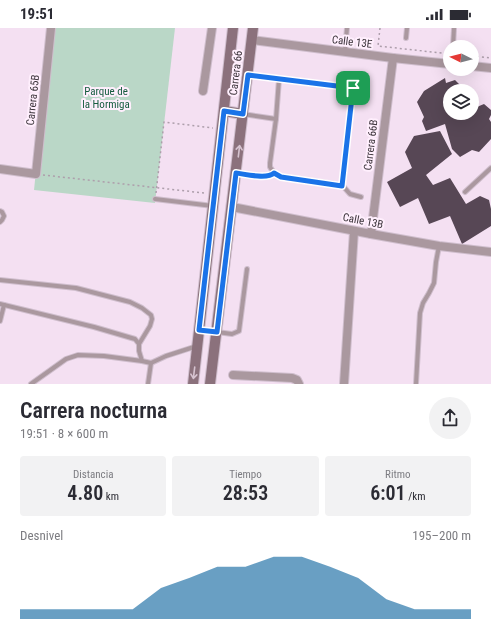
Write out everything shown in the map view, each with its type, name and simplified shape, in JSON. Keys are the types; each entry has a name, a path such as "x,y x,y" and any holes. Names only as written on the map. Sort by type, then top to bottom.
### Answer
{"main road":[{"name":"Carrera 66","path":"193,384 234,28"},
{"name":"Carrera 66","path":"210,384 253,28"},
{"path":"224,111 243,114"},
{"path":"199,330 217,332"}],"street":[{"name":"Carrera 65B","path":"36,174 51,28"},
{"path":"203,91 212,28"},
{"name":"Calle 13E","path":"252,40 443,63"},
{"name":"Carrera 66B","path":"371,234 393,58"},
{"path":"479,67 491,68"},
{"path":"0,169 36,174"},
{"name":"Calle 13B","path":"232,207 439,246 491,252"},
{"path":"344,384 354,231"},
{"path":"234,375 292,378 297,380 299,384"}],"lane":[{"path":"345,52 347,28"},
{"path":"406,38 408,28"},
{"path":"453,28 453,40"},
{"path":"248,75 366,89"},
{"path":"279,79 276,119 270,163 274,173 281,177 342,186 350,194 361,197"},
{"path":"342,186 353,88"},
{"path":"243,114 276,119"},
{"path":"465,192 491,168"},
{"path":"236,173 271,176 274,173"},
{"path":"155,199 213,206"},
{"path":"0,211 4,216 0,222"},
{"path":"416,384 420,313 423,303 434,283 439,246"},
{"path":"217,332 232,334 239,331 247,269"},
{"path":"0,280 76,288 130,302 142,308 151,315 152,319 150,326 139,344 139,351 142,361"},
{"path":"0,321 2,305 94,327 135,339 139,344"},
{"path":"31,384 66,359 78,355 104,356 151,363 166,356 197,346"},
{"path":"148,384 151,363"}],"path":[{"path":"380,28 378,46 443,53"},
{"path":"479,57 491,58"},
{"path":"157,187 164,122 214,128"},
{"path":"36,174 157,187 206,194"}],"green space":[{"name":"Parque de la Hormiga","path":"51,28 175,28 155,203 34,190"}],"building":[{"path":"445,78 446,83 455,80 459,84 443,84 443,120 479,120 479,106 484,104 491,110 489,119 491,122 491,139 479,152 472,150 460,157 452,149 445,124 426,131 422,121 424,117 417,102 424,91"},
{"path":"440,131 452,154 426,175 433,185 450,178 466,204 480,196 489,200 491,209 491,226 462,244 450,216 429,224 418,198 400,207 387,182 412,168 405,152 414,136"}],"route":[{"path":"248,75 353,88 342,186 281,177 274,173 271,176 264,176 236,173 217,332 199,330 224,111 243,114 248,75"}]}
